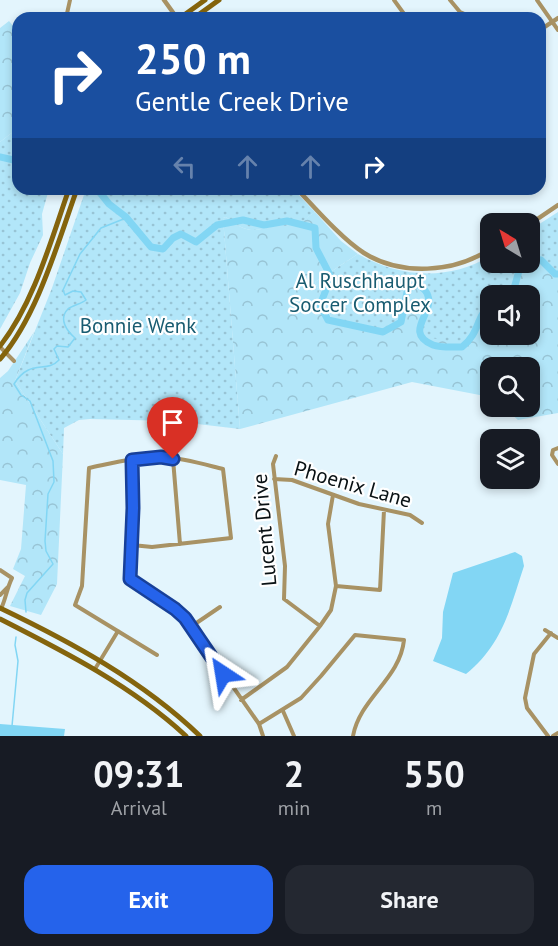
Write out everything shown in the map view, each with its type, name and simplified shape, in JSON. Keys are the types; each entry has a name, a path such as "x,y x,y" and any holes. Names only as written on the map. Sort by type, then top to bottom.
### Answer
{"main road":[{"path":"188,12 205,0"},
{"path":"202,12 219,0"},
{"path":"0,347 27,301 67,195"},
{"path":"0,359 33,306 75,195"},
{"path":"0,608 52,633 100,661 184,720 200,736"},
{"path":"0,619 95,669 142,701 186,736"}],"street":[{"path":"164,0 174,12"},
{"path":"450,0 460,12"},
{"path":"546,13 558,30"},
{"path":"546,26 558,18"},
{"path":"304,195 364,253 383,262 412,268 445,267 470,261 480,255"},
{"path":"540,217 558,205"},
{"path":"0,347 14,361"},
{"path":"558,448 552,452 558,464"},
{"name":"Lucent Drive","path":"276,456 273,464 285,566 285,602 295,606 320,626"},
{"path":"132,545 152,547 231,538 223,469 161,457 89,468 82,586 75,605 157,655"},
{"path":"173,459 180,544"},
{"path":"132,460 130,579 175,609 192,626 259,724 263,736"},
{"name":"Phoenix Lane","path":"274,479 292,480 333,495 410,515 422,523"},
{"path":"241,700 287,667 320,626 333,605 336,586 328,524 333,495"},
{"path":"336,586 380,590 384,510"},
{"path":"0,570 12,578 8,587 0,595"},
{"path":"0,608 9,592 8,587"},
{"path":"192,626 220,607"},
{"path":"545,630 558,638"},
{"path":"95,669 118,631"},
{"path":"548,736 527,708 525,698 534,654 551,633"},
{"path":"259,724 301,698 355,635 404,640 394,671 363,709 353,736"},
{"path":"283,711 294,736"},
{"path":"554,736 558,733"}],"green space":[{"path":"9,21 12,25 12,133 0,142 0,28"},
{"path":"12,133 12,195 47,195 42,214 43,235 20,293 0,329 0,142"},
{"name":"Bonnie Wenk","path":"84,195 299,195 315,212 293,228 278,226 251,230 241,227 226,217 223,218 240,429 172,421 79,420 64,428 63,454 15,381 52,288"},
{"path":"315,212 341,241 358,254 315,282 332,320 367,330 406,317 409,291 415,287 423,289 431,301 420,328 475,332 480,314 480,345 540,345 540,285 516,285 519,273 540,273 540,257 558,273 558,413 540,416 540,357 480,357 480,395 412,382 240,429 223,218 226,217 237,225 251,230 283,225 293,227"},
{"path":"558,212 558,273 540,257 540,224"},
{"name":"Al Ruschhaupt Soccer Complex","path":"358,254 374,262 407,272 441,273 458,270 480,261 480,273 520,273 516,285 480,285 480,314 475,332 466,345 422,336 420,328 431,301 423,289 415,287 409,291 407,317 386,327 370,329 332,320 315,282"},
{"path":"34,332 15,381 63,454 57,584 41,615 10,606 25,576 13,569 21,549 26,485 0,480 0,378 8,371"},
{"path":"515,417 535,417 518,420"}],"shaded area":[{"path":"515,552 522,556 524,566 504,624 489,650 466,674 433,661 442,638 443,612 453,573"},
{"path":"0,724 65,729 64,736 0,736"}],"waterway":[{"path":"0,157 12,160"},
{"path":"102,195 109,204 126,217 151,247 163,249 173,238 181,234 196,242 217,225 243,220 264,225 287,221 315,228 316,248 331,277 320,305 328,320 383,332 401,322 407,292 413,285 419,285 427,293 429,302 420,335 433,345 462,347 472,336 480,319"},
{"path":"26,612 27,593 53,564 46,551 45,541 48,494 54,482 53,461 30,401 21,395 14,384 26,371 54,364 59,360 54,349 57,346 68,347 75,338 64,321 65,313 68,309 86,300 81,292 73,291 65,295 63,290 80,254 101,228 126,218"},
{"path":"540,260 555,274 558,274"},
{"path":"515,285 518,273"},
{"path":"12,726 18,661 16,637"}],"route":[{"path":"173,459 161,457 132,460 133,508 130,579 185,618 223,674"}]}
